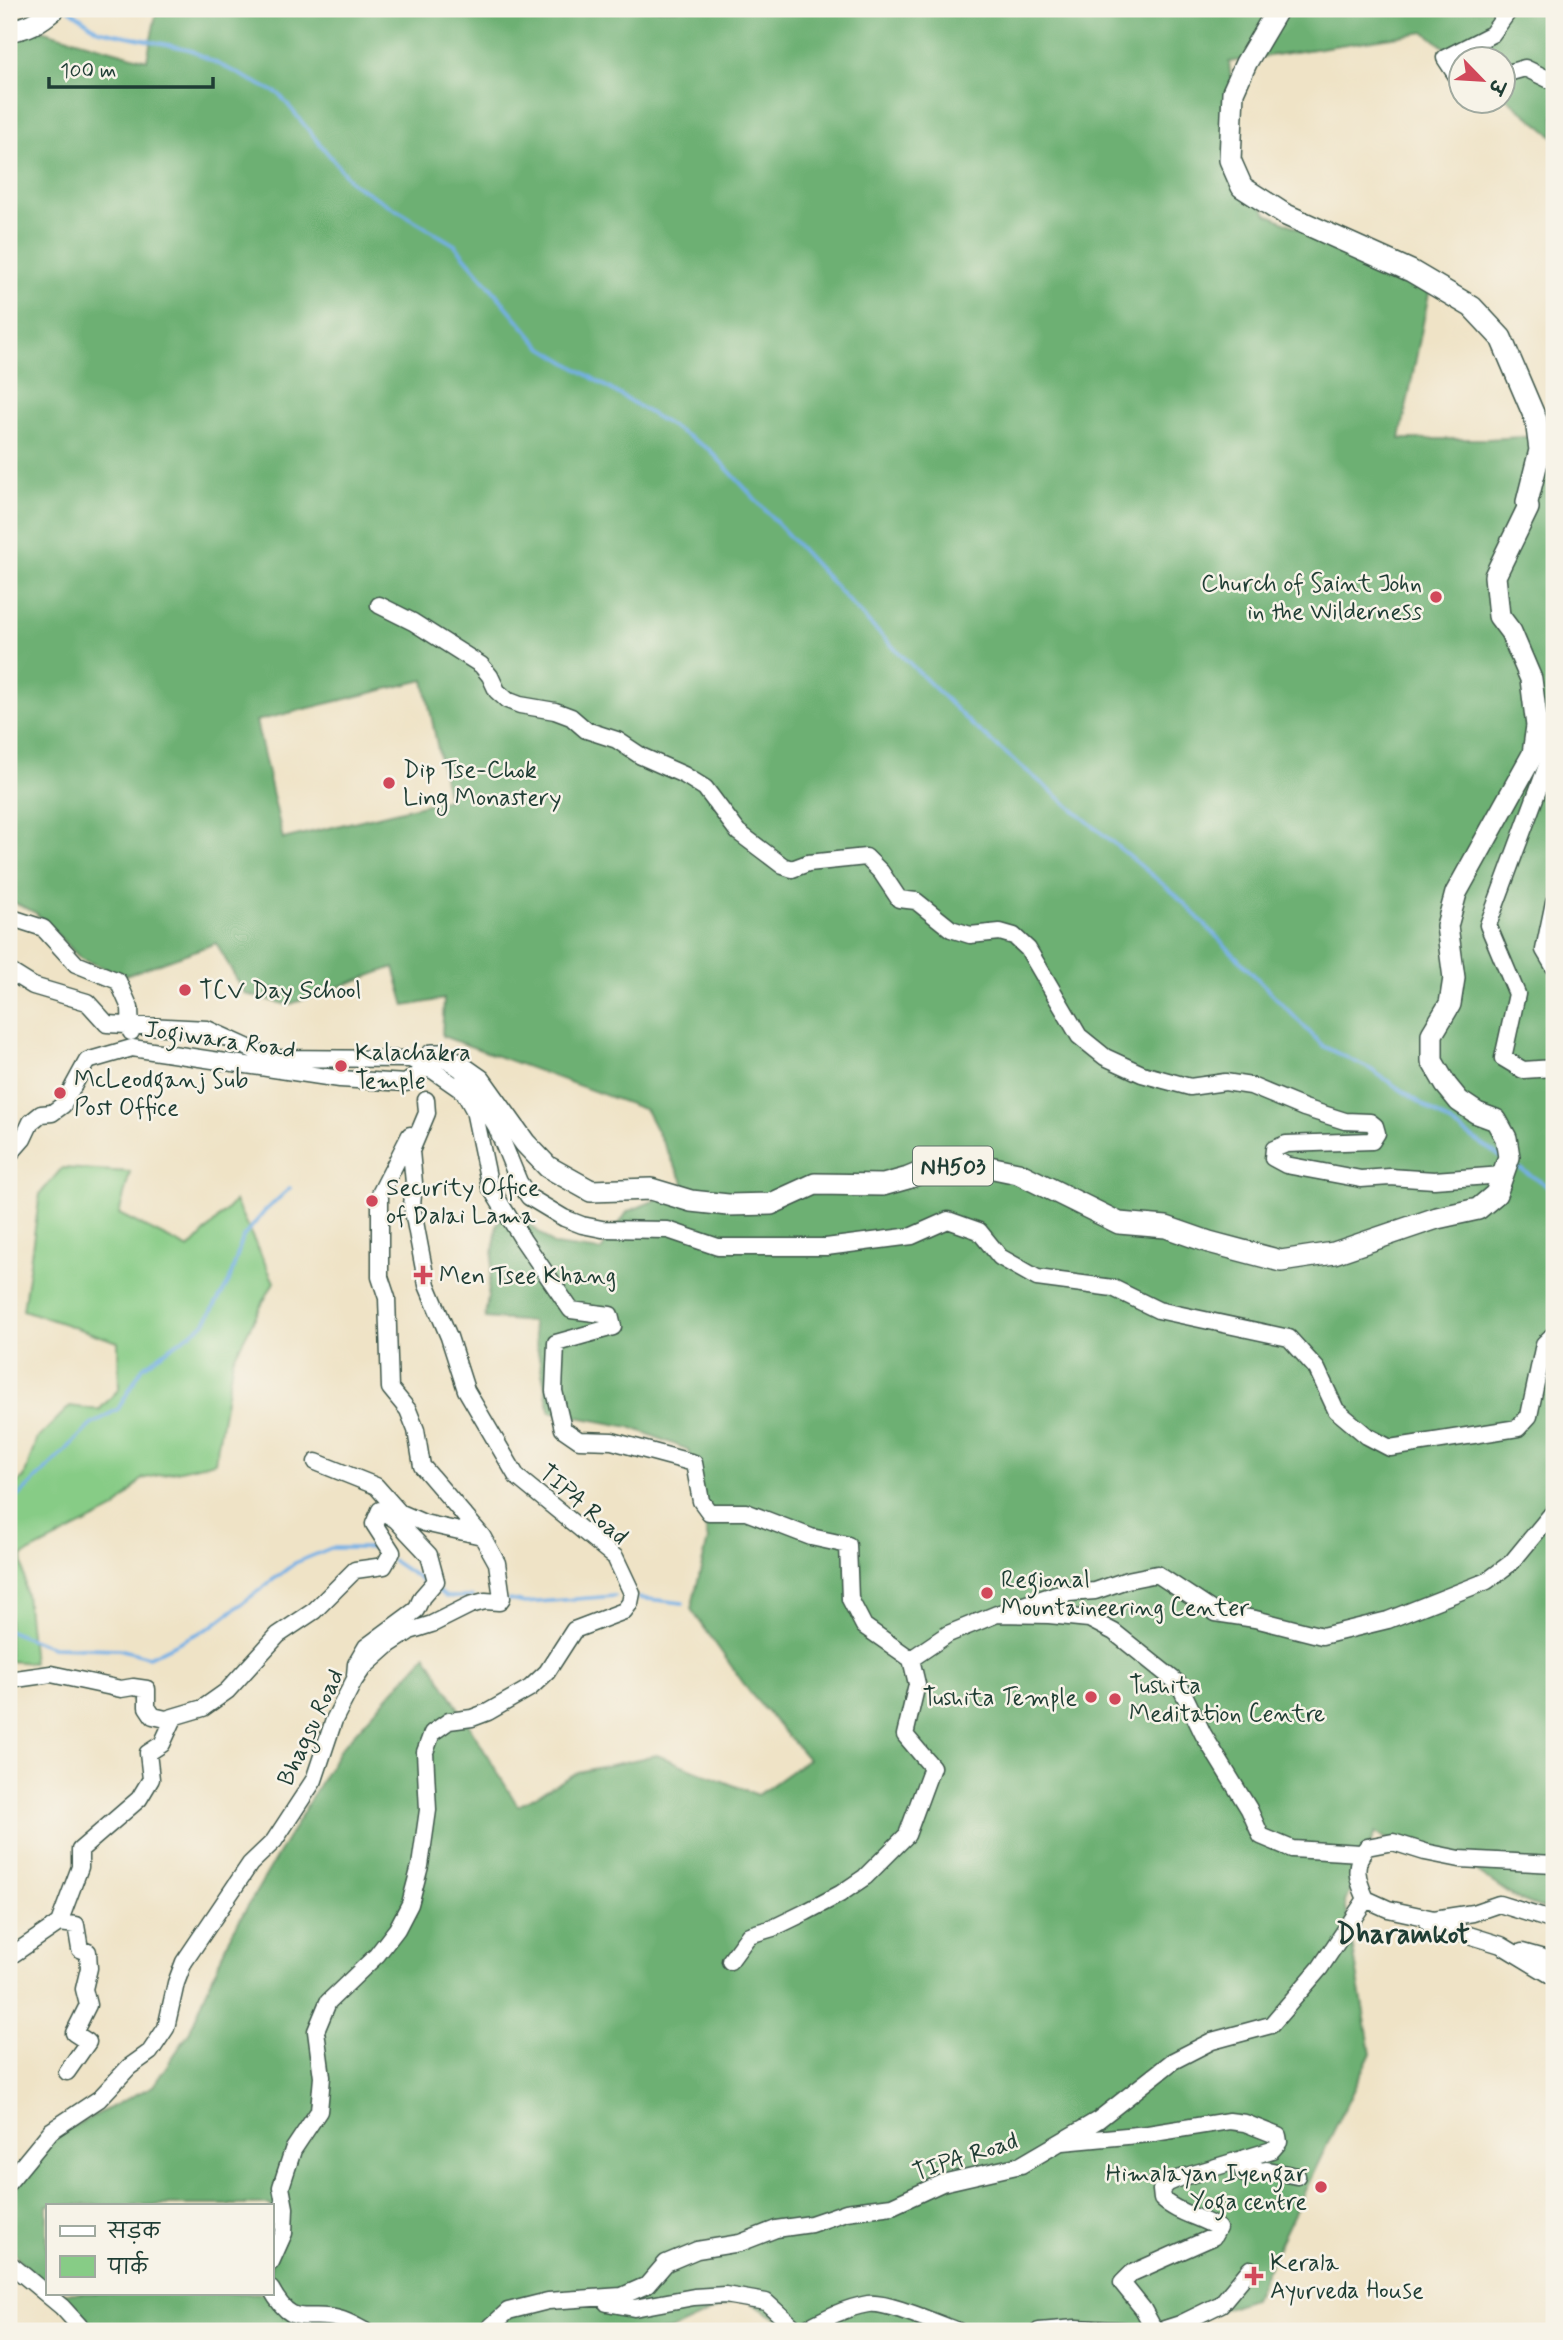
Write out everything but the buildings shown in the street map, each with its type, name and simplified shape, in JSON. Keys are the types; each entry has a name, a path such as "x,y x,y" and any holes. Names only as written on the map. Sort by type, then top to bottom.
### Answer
{"main road":[{"path":"9,30 22,29 39,21 53,9"},
{"path":"1278,9 1268,21 1233,92 1230,160 1242,187 1284,214 1411,271 1472,307 1501,338 1536,420 1540,450 1527,502 1528,508 1495,576 1499,616 1511,632 1531,679 1537,726 1533,754 1456,893 1447,926 1454,978 1450,1004 1432,1034 1432,1061 1446,1085 1459,1101 1477,1113 1496,1120 1506,1138 1506,1167"},
{"name":"NH503","path":"428,1067 432,1055 440,1055 481,1080 525,1143 548,1167 591,1191 652,1189 691,1200 728,1206 771,1204 815,1184 883,1185 937,1166 984,1166 1018,1173 1119,1223 1166,1227 1209,1242 1282,1261 1334,1253 1437,1218 1478,1209 1496,1194 1506,1167"}],"street":[{"path":"1468,46 1492,34 1510,9"},
{"path":"1518,70 1525,68 1554,82"},
{"path":"379,605 414,622 481,665 497,691 507,700 570,717 586,730 617,740 641,756 684,775 705,789 738,832 783,866 792,869 808,863 866,857 881,872 899,899 916,901 951,929 970,935 1000,932 1014,936 1028,949 1079,1036 1105,1057 1142,1074 1177,1084 1190,1087 1225,1082 1251,1086 1304,1108 1345,1121 1370,1122 1375,1126 1377,1133 1372,1141 1286,1144 1273,1149 1273,1158 1286,1165 1361,1179 1390,1177 1434,1180 1506,1167"},
{"path":"1534,709 1546,736 1548,763 1488,925 1495,948 1509,972 1517,994 1503,1058 1523,1070 1554,1068"},
{"path":"1554,902 1544,950 1554,967"},
{"path":"9,916 43,928 76,964 118,981 130,1008 132,1048"},
{"path":"9,971 33,986 87,1002 107,1024 207,1029 271,1058 395,1057 410,1059 428,1067 464,1092 474,1110 490,1187 572,1310 610,1315 613,1327 556,1343 554,1391 562,1429 579,1440 612,1441 694,1463 701,1501 709,1512 746,1512 811,1537 848,1545 850,1599 864,1626 911,1659 917,1684 905,1735 932,1767 907,1835 864,1877 840,1894 773,1928 749,1935 730,1961"},
{"name":"Jogiwara Road","path":"9,1155 23,1139 31,1122 41,1114 51,1113 63,1105 86,1061 132,1048 195,1056 262,1069 353,1080 405,1083 428,1067"},
{"path":"428,1067 433,1062 450,1068 473,1088 496,1126 519,1182 529,1198 564,1218 602,1229 668,1230 718,1247 826,1247 912,1236 948,1220 979,1231 1000,1257 1037,1278 1113,1288 1158,1310 1289,1338 1317,1369 1336,1410 1367,1436 1390,1448 1518,1428 1529,1416 1544,1344 1554,1334"},
{"name":"Bhagsu Road","path":"9,2182 51,2131 99,2099 129,2067 150,2052 166,2028 176,1983 184,1962 250,1864 274,1841 314,1780 334,1720 363,1668 410,1631 432,1624 470,1605 485,1601 499,1602 502,1598 497,1563 482,1536 422,1466 416,1430 408,1410 390,1388 387,1298 380,1277 380,1194 400,1150 422,1116 430,1087 428,1067"},
{"name":"TIPA Road","path":"273,2258 284,2233 285,2208 281,2187 293,2150 319,2111 321,2077 316,2031 328,2002 377,1955 397,1929 410,1904 420,1866 428,1810 425,1752 432,1733 449,1721 488,1713 530,1688 547,1672 574,1630 624,1611 632,1593 615,1557 517,1477 466,1390 449,1337 427,1285 412,1206 414,1183 411,1151 427,1113 426,1100"},
{"path":"316,1462 376,1486 400,1512 424,1523 482,1536"},
{"path":"9,1680 51,1674 121,1689 147,1689 147,1707 153,1716 166,1719 203,1708 227,1691 278,1634 314,1611 355,1570 388,1561 392,1552 374,1524 380,1510 396,1520 429,1555 432,1587 422,1597 416,1610 366,1647 356,1664 354,1681"},
{"path":"911,1659 948,1634 997,1614 1056,1594 1095,1591 1127,1580 1157,1574 1216,1613 1255,1619 1322,1636 1388,1620 1460,1594 1487,1581 1512,1562 1554,1511"},
{"path":"997,1614 1089,1619 1114,1632 1179,1684 1203,1734 1249,1809 1261,1836 1292,1849 1361,1853"},
{"path":"9,1957 59,1923 80,1867 80,1850 139,1799 151,1779 148,1753 162,1744 174,1718"},
{"path":"1554,1864 1460,1859 1393,1842 1367,1847 1361,1853 1356,1878 1366,1899 1388,1909 1554,1961"},
{"name":"TIPA Road","path":"486,2331 508,2311 548,2301 622,2297 648,2285 666,2263 697,2250 740,2243 776,2230 811,2224 846,2212 892,2206 942,2183 1021,2165 1098,2120 1172,2061 1212,2042 1271,2025 1320,1968 1366,1899"},
{"path":"1388,1909 1434,1919 1473,1913 1499,1904 1554,1921"},
{"path":"59,1923 76,1925 80,1949 88,1952 89,1968 84,1989 88,2005 74,2033 88,2042 67,2072"},
{"path":"1513,1950 1554,1977"},
{"path":"1056,2143 1148,2134 1228,2121 1245,2123 1278,2136 1279,2142 1272,2150 1168,2183 1161,2190 1162,2199 1170,2207 1199,2217 1218,2228 1213,2237 1132,2273 1122,2283 1157,2331 1180,2324 1222,2304 1250,2269"},
{"path":"1257,2156 1241,2166 1244,2174 1267,2170 1297,2176"},
{"path":"9,2263 46,2294"},
{"path":"273,2292 279,2303 296,2317 339,2319 365,2331"},
{"path":"46,2294 84,2331"},
{"path":"599,2298 608,2304 635,2308 694,2297 725,2295 766,2302 800,2331 832,2315 870,2303 892,2307 958,2331"},
{"path":"1039,2331 1076,2328 1137,2331"}],"green space":[{"path":"157,9 1554,9 1554,137 1518,107 1518,46 1448,46 1448,51 1425,32 1229,62 1242,174 1267,214 1430,288 1400,439 1488,439 1554,435 1554,1913 1516,1898 1461,1861 1393,1842 1375,1833 1345,1902 1371,2053 1253,2299 1158,2331 797,2331 742,2297 669,2331 96,2331 81,2311 59,2294 273,2294 273,2204 46,2204 46,2283 20,2262 9,2243 10,2198 30,2166 60,2133 153,2086 189,2033 229,1938 340,1749 426,1655 518,1806 578,1772 657,1755 758,1795 808,1759 751,1694 691,1609 708,1540 689,1450 630,1427 550,1412 532,1322 485,1318 497,1224 509,1207 554,1245 601,1251 627,1212 686,1187 646,1110 442,1036 444,999 405,1006 394,967 288,1005 245,994 216,943 124,976 81,959 36,913 9,900 9,21 147,60","holes":["424,680 448,799 283,839 256,721"]},
{"path":"62,1168 130,1172 119,1214 189,1249 235,1201 274,1282 233,1359 215,1462 142,1479 115,1509 22,1556 33,1663 9,1661 9,1488 24,1478 36,1440 70,1406 99,1410 119,1389 118,1342 23,1310 40,1194"}],"waterway":[{"path":"69,9 98,30 188,49 279,94 352,183 455,245 540,346 710,450 869,623 973,726 1177,896 1323,1046 1370,1069 1502,1158"},
{"path":"1514,1165 1554,1190"},
{"path":"9,1501 19,1496 91,1425 118,1409 143,1367 204,1324 229,1282 243,1237 265,1211 290,1188"},
{"path":"9,1631 52,1647 119,1649 149,1657 211,1627 295,1563 331,1548 372,1548 383,1555"},
{"path":"393,1561 427,1584"},
{"path":"434,1588 446,1597 473,1597"},
{"path":"509,1600 525,1603 615,1596"},
{"path":"639,1598 683,1603"}],"place":[{"name":"Church of Saint John in the Wilderness","path":"1436,597"},
{"name":"Dip Tse-Chok Ling Monastery","path":"389,783"},
{"name":"TCV Day School","path":"185,990"},
{"name":"Kalachakra Temple","path":"341,1066"},
{"name":"McLeodganj Sub Post Office","path":"60,1093"},
{"name":"Security Office of Dalai Lama","path":"372,1201"},
{"name":"Men Tsee Khang","path":"423,1275"},
{"name":"Regional Mountaineering Center","path":"987,1593"},
{"name":"Tushita Temple","path":"1091,1697"},
{"name":"Tushita Meditation Centre","path":"1115,1699"},
{"name":"Himalayan Iyengar Yoga centre","path":"1321,2187"},
{"name":"Kerala Ayurveda House","path":"1254,2276"}],"district":[{"name":"Dharamkot","path":"1403,1933"}]}
